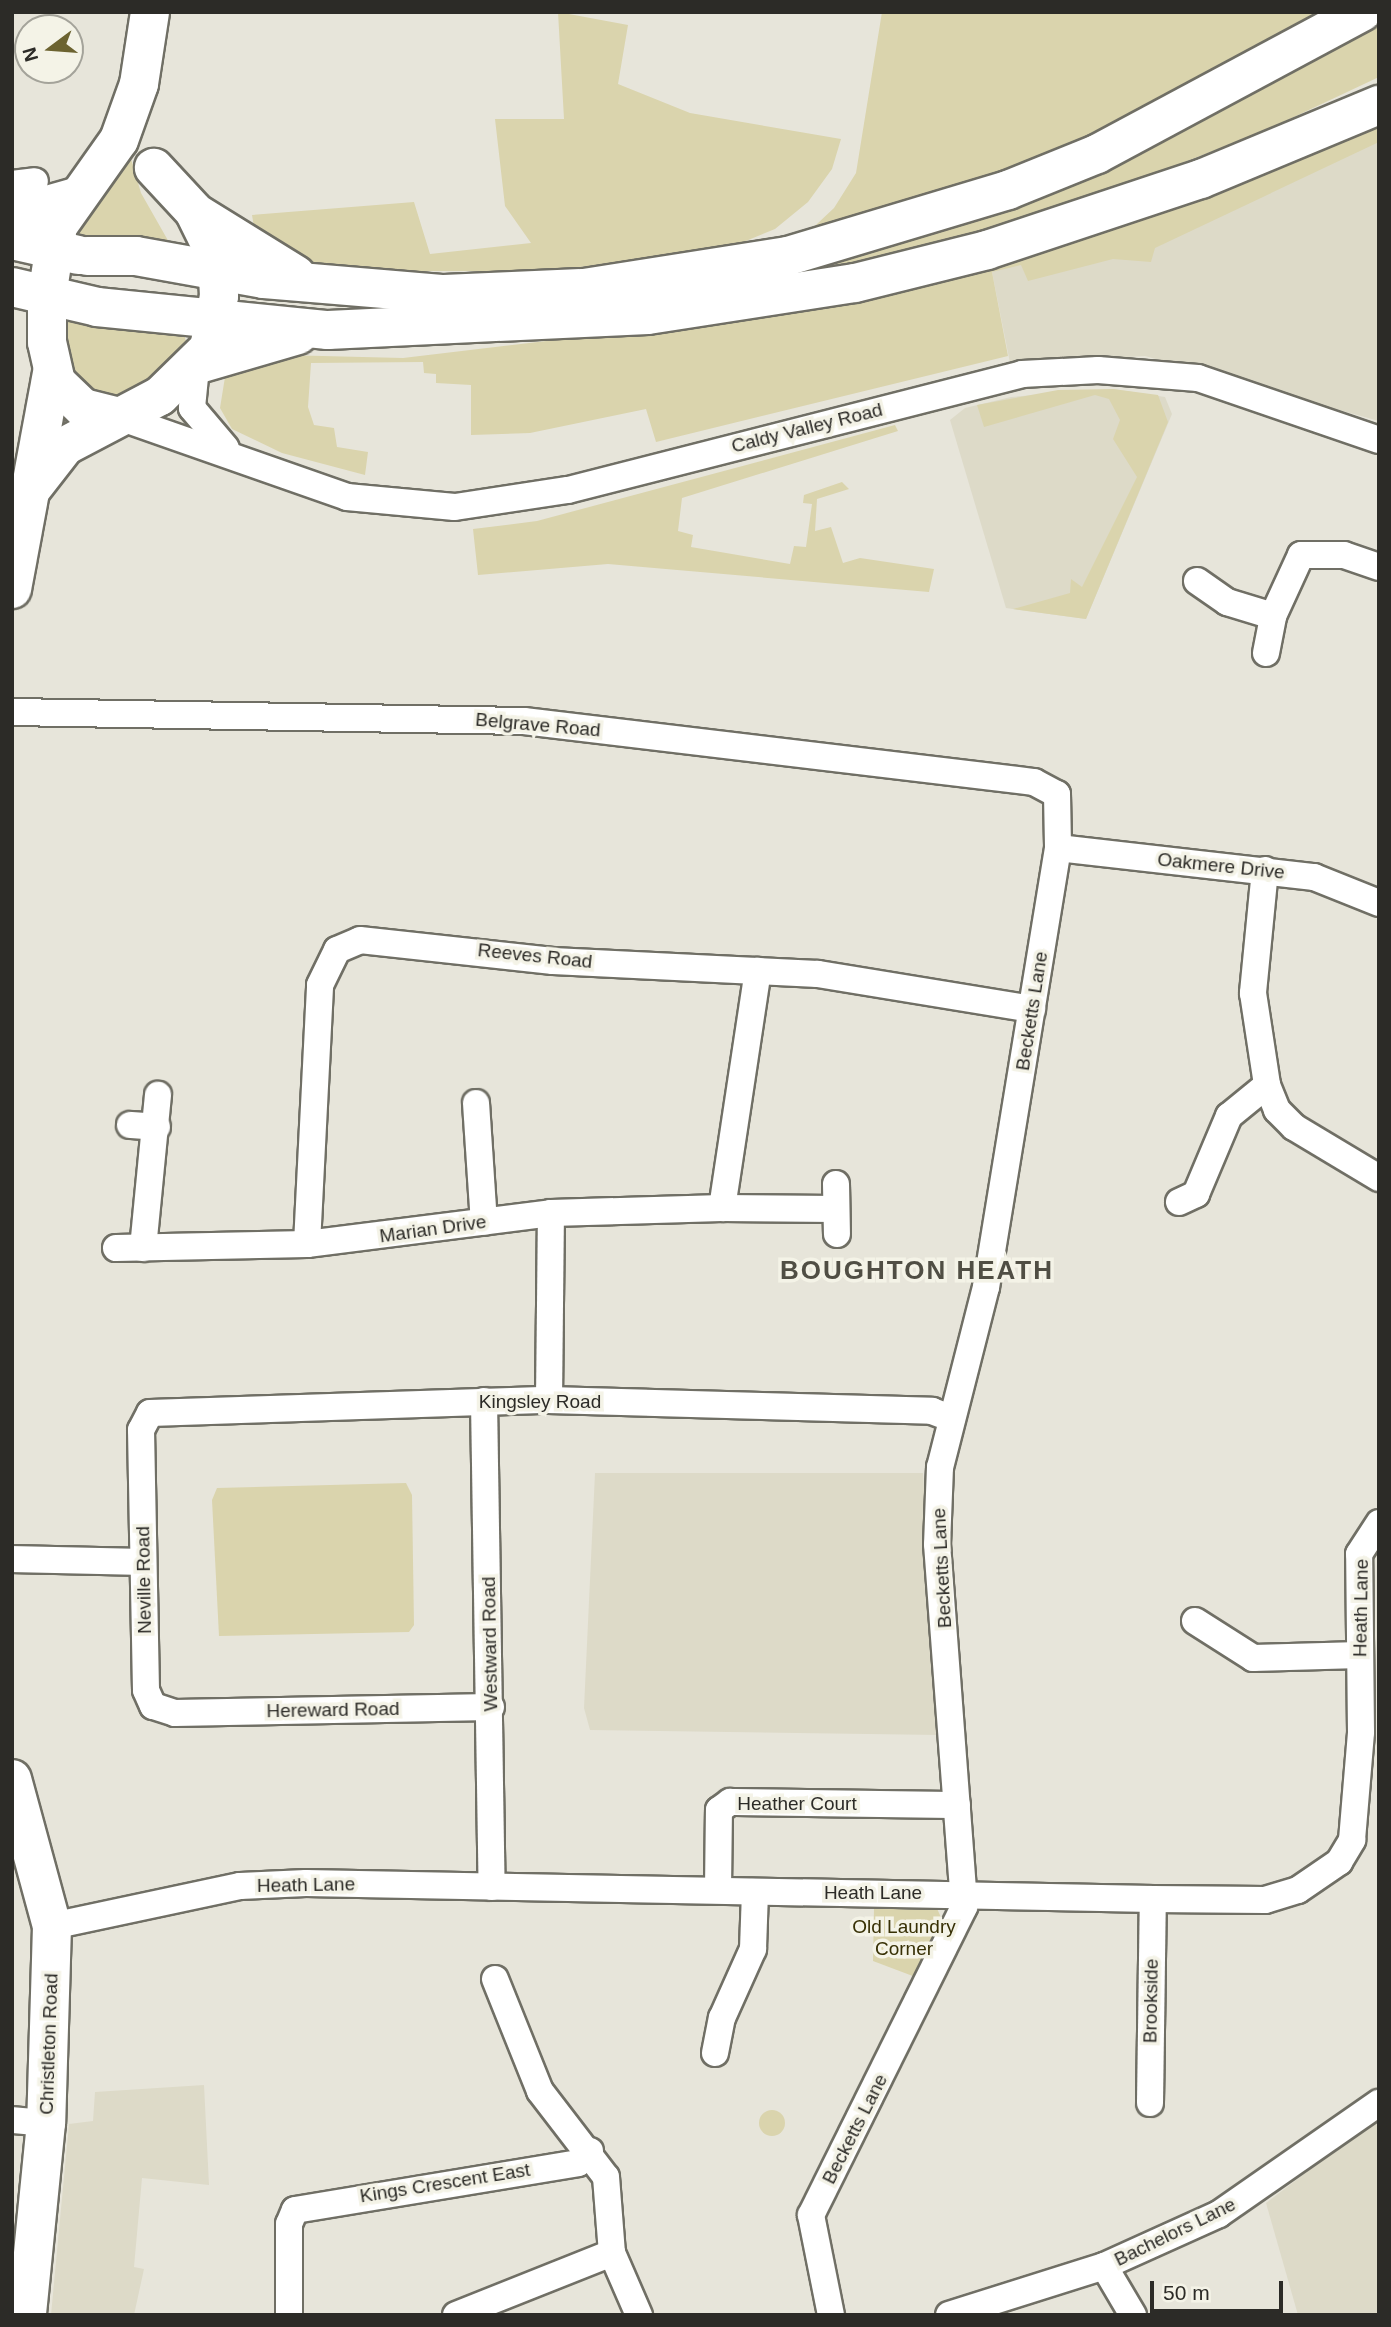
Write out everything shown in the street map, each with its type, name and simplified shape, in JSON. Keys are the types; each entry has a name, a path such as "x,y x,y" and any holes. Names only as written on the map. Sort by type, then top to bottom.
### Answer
{"highway":[{"path":"12,215 75,197 105,165 139,84 150,12"},
{"path":"30,291 189,295 317,284 444,294 584,288 866,236 1097,154 1362,12"},
{"path":"139,84 154,168 189,295 197,365"},
{"path":"30,491 58,452 119,417 197,365 255,343 328,330 648,315 855,283 987,250 1202,179 1379,105"},
{"path":"154,168 194,211 236,242 317,284"},
{"path":"75,197 64,280 112,292 189,295 328,330"},
{"path":"189,295 194,211"},
{"path":"12,240 69,253 136,256 189,295"},
{"path":"30,291 69,253"},
{"path":"12,589 51,372 30,291"},
{"path":"12,310 51,372 83,408 119,417"},
{"name":"Christleton Road","path":"12,1779 52,1926 29,2122 27,2315"}],"street":[{"name":"Caldy Valley Road","path":"197,365 192,408 235,456"},
{"name":"Caldy Valley Road","path":"119,417 347,497 455,507 568,490 1022,374 1098,370 1198,378 1379,440"},
{"path":"1266,653 1273,617 1301,555 1344,555 1379,567"},
{"path":"1197,581 1227,602 1273,617"},
{"name":"Belgrave Road","path":"12,712 524,721 1034,782 1057,794"},
{"name":"Becketts Lane","path":"831,2315 811,2215 958,1929 965,1893 937,1544 948,1417 986,1286 1058,848 1057,794"},
{"name":"Oakmere Drive","path":"1058,848 1314,877 1379,903"},
{"path":"1265,870 1253,993 1268,1085 1277,1110 1294,1128 1379,1178"},
{"name":"Reeves Road","path":"307,1244 320,985 337,950 360,940 388,940 553,961 818,974 1032,1009"},
{"path":"722,1209 758,971"},
{"path":"1197,1197 1219,1132 1268,1085"},
{"path":"144,1248 146,1178 157,1127 158,1095"},
{"path":"476,1103 484,1222"},
{"path":"130,1125 157,1127"},
{"name":"Marian Drive","path":"116,1248 307,1244 551,1213 836,1209"},
{"path":"549,1400 551,1213"},
{"name":"Kingsley Road","path":"141,1430 150,1413 168,1409 484,1401 549,1400 932,1411 948,1417"},
{"name":"Westward Road","path":"484,1401 492,1886"},
{"name":"Neville Road","path":"141,1430 146,1690 153,1706 175,1713"},
{"name":"Heath Lane","path":"52,1926 240,1886 718,1889 755,1892 965,1893 1265,1900 1318,1881 1352,1840 1370,1732 1360,1655 1359,1555 1379,1523"},
{"path":"12,1559 143,1562"},
{"path":"1195,1621 1253,1658 1360,1655"},
{"name":"Hereward Road","path":"175,1713 491,1707"},
{"name":"Heather Court","path":"718,1889 719,1810 730,1802 957,1805"},
{"path":"718,2054 722,2018 753,1949 755,1892"},
{"name":"Brookside","path":"1150,2103 1153,1899"},
{"path":"503,1986 540,2091 590,2151 606,2177 612,2253 639,2315"},
{"name":"Bachelors Lane","path":"949,2315 1104,2266 1219,2214 1379,2104"},
{"name":"Kings Crescent East","path":"289,2315 289,2224 295,2210 578,2163 590,2151"},
{"path":"456,2315 612,2253"},
{"path":"1104,2266 1133,2315"}],"shaded area":[{"path":"1379,118 1379,421 1145,356 1010,363 992,272 1209,194"},
{"path":"1113,389 1165,397 1172,414 1086,619 1006,608 950,420 965,408 1011,397"},
{"path":"595,1473 923,1473 939,1735 590,1730 584,1708"},
{"path":"204,2085 209,2185 142,2178 134,2267 144,2269 134,2315 51,2315 69,2124 93,2121 95,2092"},
{"path":"1379,2117 1379,2315 1298,2315 1266,2203"}],"green space":[{"path":"558,12 628,25 618,84 690,113 841,139 832,169 808,202 775,229 729,248 658,260 535,271 339,271 293,257 254,227 252,215 414,202 430,254 531,243 505,206 495,119 564,119"},
{"path":"882,12 1333,12 1038,164 801,239 834,208 856,173"},
{"path":"1379,21 1379,77 1260,133 1038,218 874,265 736,280 1063,186 1183,130"},
{"path":"1379,118 1379,142 1155,248 1151,262 1113,259 1028,281 1021,265 992,272 1008,356 656,442 646,409 530,433 471,435 471,385 436,383 436,374 424,373 423,362 311,363 308,407 314,425 334,428 337,447 368,452 365,475 282,453 232,429 220,408 225,377 282,355 403,358 725,320 1017,257 1209,194"},
{"path":"129,152 141,193 174,251 68,232"},
{"path":"57,318 184,333 188,351 172,369 124,396 94,393 72,370"},
{"path":"1113,389 1158,395 1168,422 1086,619 1013,609 1070,593 1071,579 1082,587 1137,477 1113,439 1120,420 1109,399 1095,395 984,427 977,405 1058,390"},
{"path":"895,425 898,431 682,498 678,531 693,535 691,547 790,564 794,546 806,547 812,504 803,503 804,495 842,482 849,489 817,499 815,531 831,527 843,563 860,558 934,569 929,592 608,564 478,575 473,529 537,521"},
{"path":"406,1483 412,1495 414,1625 409,1632 219,1636 212,1500 217,1488"},
{"name":"Old Laundry Corner","path":"936,1906 945,1927 918,1978 873,1961 874,1907"},
{"path":"772,2110 781,2114 785,2123 781,2132 772,2136 763,2132 759,2123 763,2114"}],"district":[{"name":"BOUGHTON HEATH","path":"917,1271"}]}
